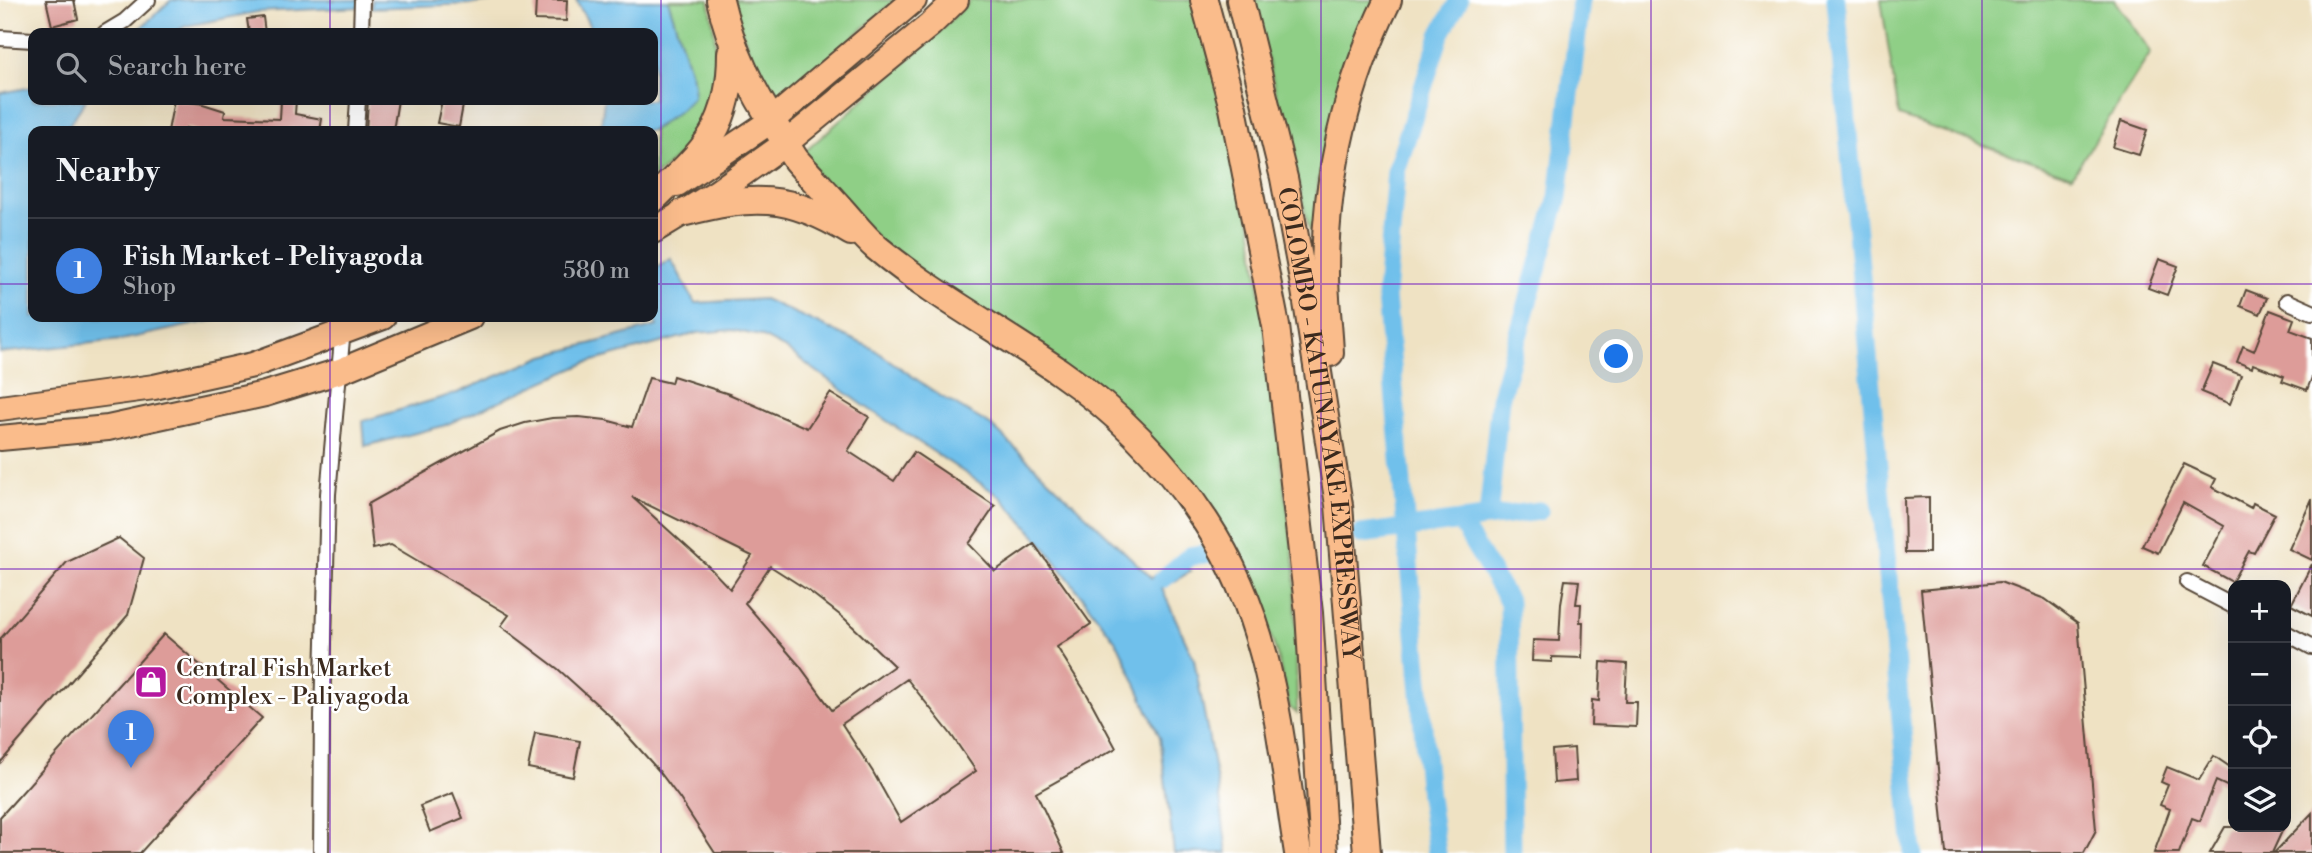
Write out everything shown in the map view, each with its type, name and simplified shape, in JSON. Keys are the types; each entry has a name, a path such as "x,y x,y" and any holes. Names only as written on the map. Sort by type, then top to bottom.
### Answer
{"highway":[{"path":"658,194 701,153 713,136 726,100 732,79 732,52 720,0"},
{"path":"658,196 771,121 914,0"},
{"path":"658,228 717,192 786,144 930,25 956,0"},
{"name":"COLOMBO - KATUNAYAKE EXPRESSWAY","path":"1204,0 1233,108 1276,326 1309,613 1324,853"},
{"name":"COLOMBO - KATUNAYAKE EXPRESSWAY","path":"1240,0 1284,178 1305,290 1339,505 1367,853"},
{"path":"1339,505 1325,273 1329,200 1345,111 1371,36 1388,0"},
{"path":"728,32 747,79 794,158 874,245"},
{"path":"682,213 741,200 791,203 821,215 874,245 912,275 1062,373 1105,407 1169,471 1202,516 1242,588 1266,658 1283,742 1298,853"},
{"path":"0,438 108,428 265,394 340,371 458,322"},
{"path":"0,408 154,387 253,365 344,324"}],"street":[{"path":"113,28 148,0"},
{"path":"361,28 362,4"},
{"path":"0,38 28,40"},
{"path":"356,126 358,105"},
{"path":"2287,301 2312,312"},
{"path":"321,853 321,716 328,494 344,324"},
{"path":"2187,582 2228,603"},
{"path":"2291,636 2312,647"}],"green space":[{"path":"668,0 709,0 714,27 716,77 704,120 692,140 658,173 658,126 682,109 694,84"},
{"path":"731,0 895,0 779,103 768,103"},
{"path":"971,0 1199,0 1251,224 1295,568 1297,713 1290,708 1276,651 1265,620 1196,489 885,247 800,156 936,35"},
{"path":"1253,0 1379,0 1324,146 1317,190 1316,237 1310,232"},
{"path":"1881,0 2114,0 2151,52 2072,176 1899,116"}],"water":[{"path":"171,0 362,0 362,7 257,12 182,28 140,28"},
{"path":"372,0 512,0 372,8"},
{"path":"576,0 668,0 694,84 693,97 682,109 658,126 601,126 603,105 658,105 658,28 590,28"},
{"path":"28,88 28,105 83,105 68,126 28,126 28,322 206,322 121,340 0,353 0,93"},
{"path":"671,259 695,303 764,299 872,348 939,395 992,426 1152,578 1178,556 1191,571 1162,589 1194,659 1220,798 1227,853 1174,853 1160,737 1119,646 1041,542 1001,497 863,405 786,349 761,336 732,330 697,333 586,363 443,426 365,446 363,421 457,393 544,356 657,326 658,267"}],"building":[{"path":"46,0 74,0 78,19 52,26"},
{"path":"536,0 567,0 566,21 535,20"},
{"path":"263,17 264,28 248,28 247,19"},
{"path":"173,105 206,105 225,111 224,117 280,119 281,105 296,105 295,114 322,119 321,126 169,126"},
{"path":"368,105 397,105 394,126 366,126"},
{"path":"441,105 463,105 459,126 437,123"},
{"path":"2121,121 2147,130 2139,155 2113,147"},
{"path":"2159,259 2178,266 2167,295 2148,288"},
{"path":"2246,290 2267,298 2260,314 2240,306"},
{"path":"2270,310 2294,319 2290,330 2312,338 2312,377 2307,390 2282,381 2284,376 2253,364 2252,368 2237,362 2243,346 2254,351"},
{"path":"2213,364 2241,375 2230,404 2201,392"},
{"path":"673,376 729,394 807,428 830,393 869,417 848,451 894,481 914,452 995,506 969,544 995,571 1034,544 1091,624 1057,647 1116,748 1036,793 1064,853 715,853 659,771 611,717 558,669 501,626 509,615 391,545 373,549 368,504 500,431 525,423 579,417 632,427 649,378 671,383","holes":["632,497 752,556 730,589 708,566","770,566 845,619 894,666 832,710 799,665 745,603","907,679 976,771 901,822 842,724"]},
{"path":"2184,464 2216,479 2212,487 2251,508 2253,503 2275,514 2254,553 2249,551 2233,580 2203,566 2224,526 2183,503 2158,553 2142,546"},
{"path":"1929,497 1929,553 1905,553 1904,498"},
{"path":"2312,499 2312,560 2289,549"},
{"path":"119,538 144,558 128,615 0,763 0,639 67,562"},
{"path":"2312,564 2312,616 2291,605"},
{"path":"1565,580 1579,581 1576,604 1581,604 1580,622 1583,622 1582,658 1552,657 1552,662 1532,661 1533,640 1559,641"},
{"path":"2000,582 2045,599 2078,623 2096,830 2084,853 1946,853 1921,590"},
{"path":"164,634 262,718 140,853 0,853 0,817"},
{"path":"1601,662 1627,664 1625,702 1637,702 1636,727 1591,725 1592,700 1599,701"},
{"path":"535,733 580,741 573,777 528,768"},
{"path":"1574,748 1576,781 1554,783 1552,750"},
{"path":"2214,756 2228,766 2228,787 2216,781 2200,821 2192,818 2179,853 2154,853 2170,809 2160,805 2168,785 2161,782 2167,767 2199,780"},
{"path":"453,793 463,818 430,832 420,806"},
{"path":"2312,813 2312,853 2274,853"},
{"path":"2225,827 2228,827 2228,832 2282,832 2272,853 2210,853"}],"waterway":[{"path":"1437,853 1429,797 1386,296 1396,171 1440,35 1459,0"},
{"path":"1488,517 1500,399 1558,197 1581,0"},
{"path":"1836,0 1913,853"},
{"path":"1361,534 1539,511"},
{"path":"1460,521 1509,602 1512,853"},
{"path":"1163,579 1190,556 1210,553"}],"place":[{"name":"Central Fish Market Complex - Paliyagoda","path":"151,682"},
{"name":"Fish Market - Peliyagoda","path":"131,768"}]}
